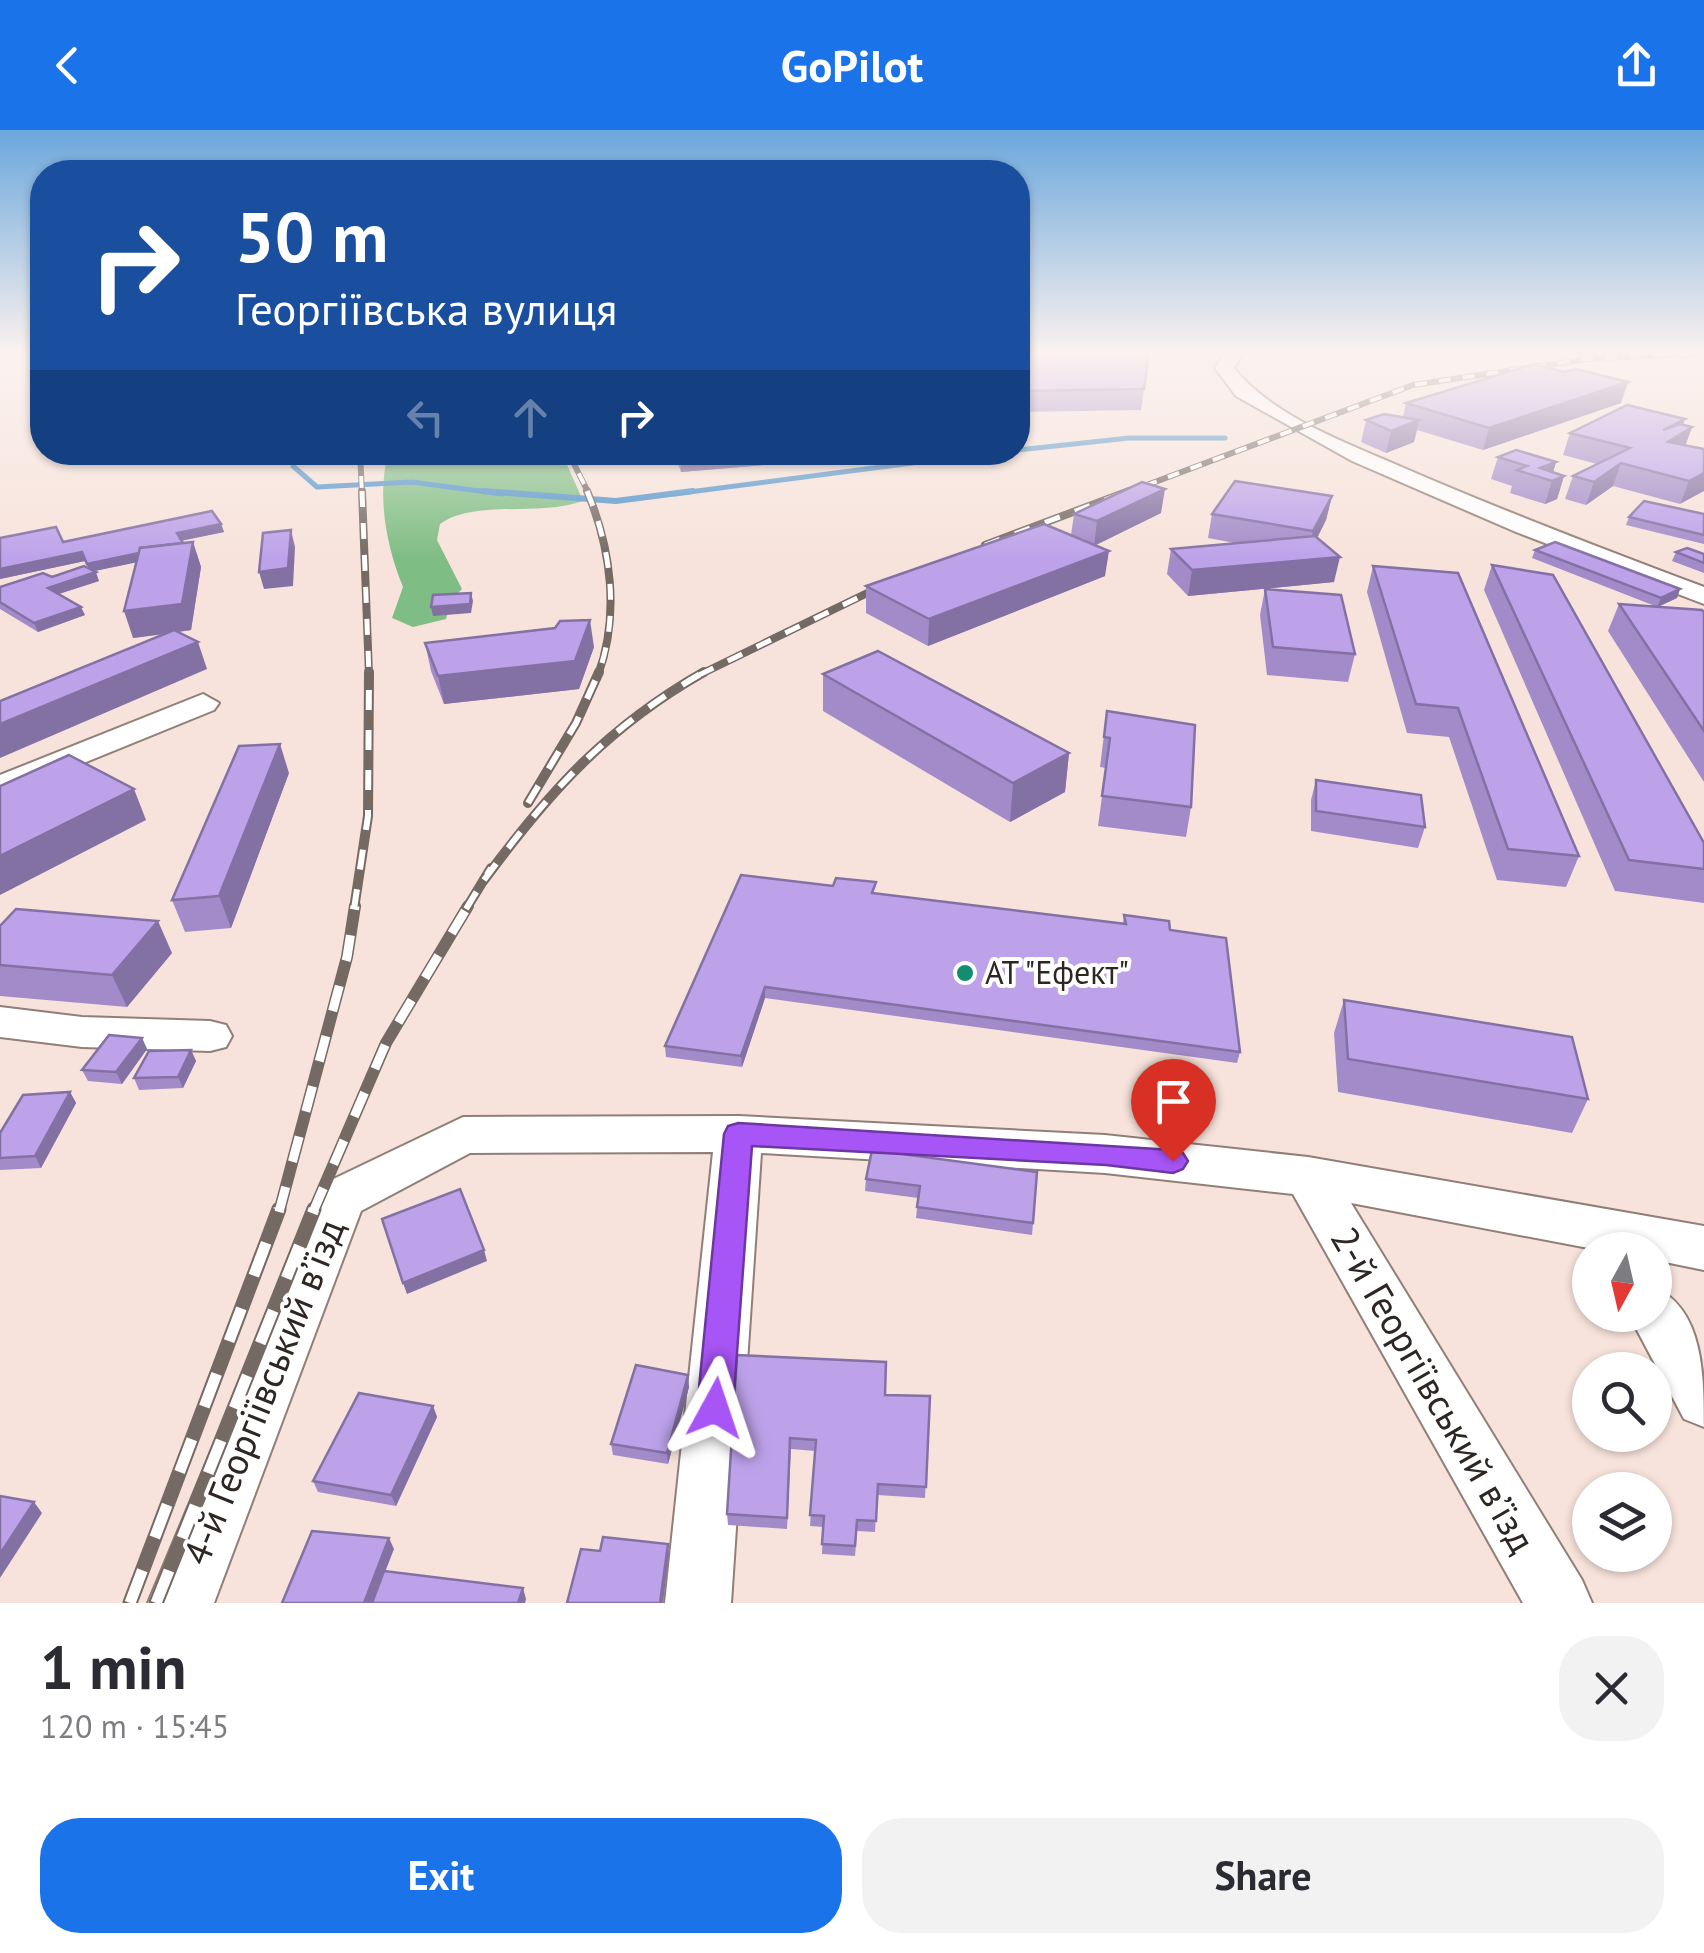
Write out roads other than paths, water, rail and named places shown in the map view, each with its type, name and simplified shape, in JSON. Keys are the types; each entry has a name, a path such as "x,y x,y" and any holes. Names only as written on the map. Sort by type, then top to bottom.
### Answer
{"street":[{"path":"1284,421 1449,496 1704,596"},
{"path":"0,787 203,704"},
{"path":"0,1022 82,1032 210,1036"},
{"path":"698,1603 738,1134 1106,1154 1308,1176 1577,1232"},
{"name":"4-й Георгіївський в’їзд","path":"181,1603 341,1198 463,1135 738,1134"},
{"name":"2-й Георгіївський в’їзд","path":"1308,1176 1558,1603"},
{"path":"1672,1245 1704,1248"},
{"path":"1666,1332 1704,1400"}],"waterway":[{"path":"1030,449 1129,438 1225,438"},
{"path":"293,465 317,487 412,482 502,494"},
{"path":"674,494 897,465"},
{"path":"483,491 616,501 693,491"}],"railway":[{"path":"1123,494 1318,421"},
{"path":"361,465 362,494"},
{"path":"574,465 589,494"},
{"path":"362,491 369,675"},
{"path":"587,491 602,535 610,582 609,629 599,673"},
{"path":"985,545 1129,491"},
{"path":"699,675 892,581"},
{"path":"699,675 704,672"},
{"path":"528,803 576,723 599,673"},
{"path":"354,909 368,816 369,675"},
{"path":"484,880 532,818 582,764 638,715 699,675"},
{"path":"466,909 491,868"},
{"path":"279,1212 347,957 355,906"},
{"path":"313,1212 386,1043 468,906"},
{"path":"130,1603 279,1209"},
{"path":"156,1603 314,1209"}],"place":[{"name":"АТ \"Ефект\"","path":"965,973"}]}
